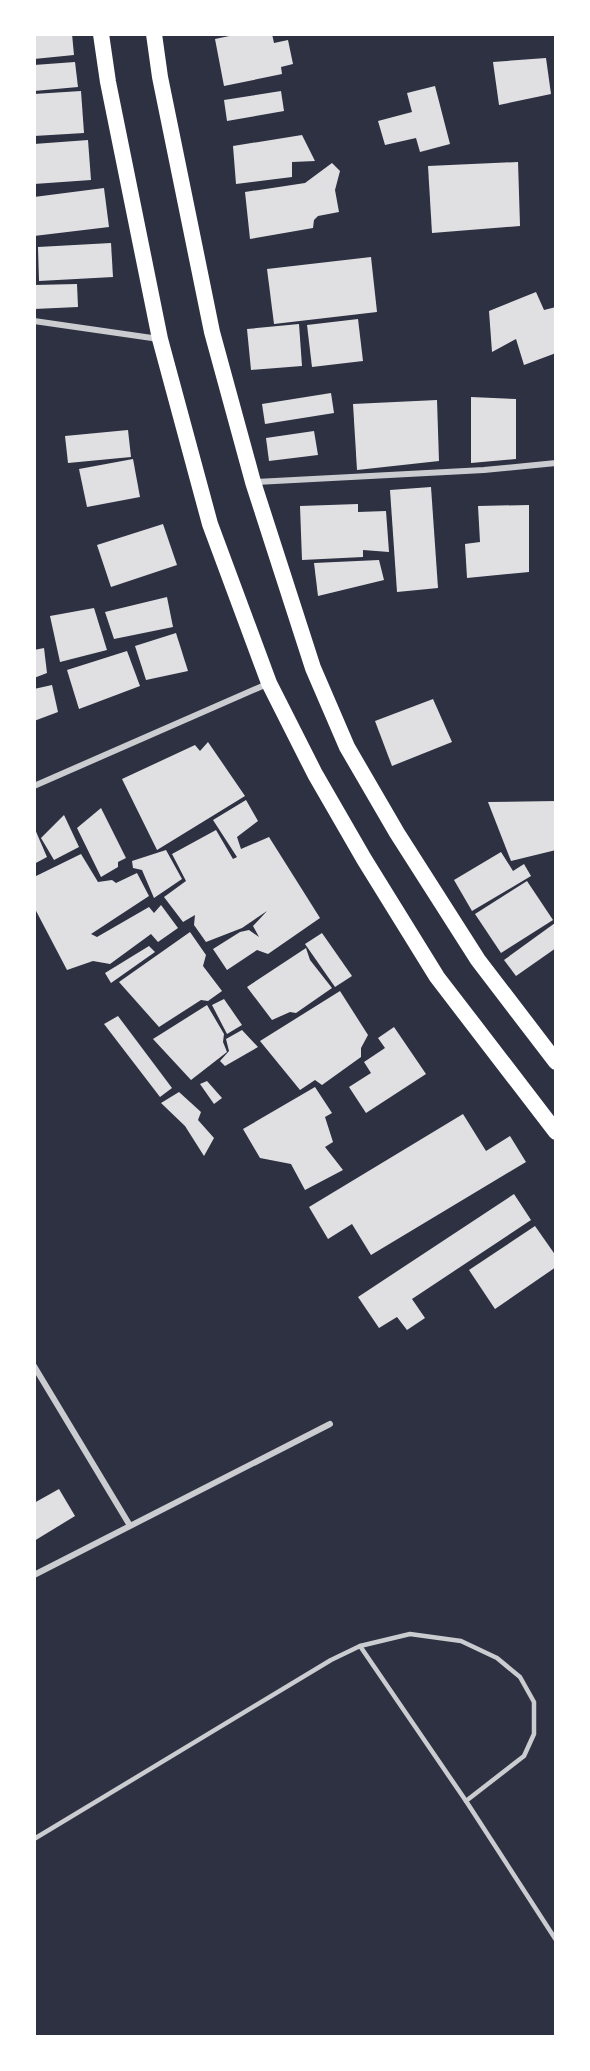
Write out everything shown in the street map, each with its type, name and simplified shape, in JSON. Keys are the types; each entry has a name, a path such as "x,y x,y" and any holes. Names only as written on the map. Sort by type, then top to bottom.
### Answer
{"highway":[{"path":"101,34 108,82 160,339 210,524 269,683 315,774 437,977 555,1132"},
{"path":"154,34 160,77 212,332 252,482 313,668 347,747 397,833 478,960 555,1062"}],"street":[{"path":"34,321 160,339"},
{"path":"252,482 484,470 555,463"},
{"path":"34,786 269,683"},
{"path":"34,1366 129,1524"},
{"path":"34,1575 129,1524 330,1424"}],"lane":[{"path":"34,1839 331,1660 360,1646 410,1634 461,1641 497,1658 520,1677 534,1702 534,1734 524,1756 466,1801"},
{"path":"360,1646 466,1801 555,1940"}],"building":[{"path":"34,34 72,34 74,55 34,59"},
{"path":"239,34 272,34 274,43 288,40 293,64 281,67 282,74 224,86 215,39"},
{"path":"546,58 551,94 499,105 493,62"},
{"path":"75,62 78,87 34,91 34,65"},
{"path":"435,86 450,144 420,152 416,138 385,145 378,121 412,112 407,93"},
{"path":"81,91 84,133 34,136 34,94"},
{"path":"281,91 284,111 227,121 224,100"},
{"path":"302,135 315,161 292,162 292,177 236,184 233,146"},
{"path":"88,140 91,180 34,184 34,144"},
{"path":"518,162 520,226 432,233 428,166"},
{"path":"332,163 340,171 335,190 339,212 318,216 314,220 313,228 250,239 245,192 305,183"},
{"path":"104,188 109,227 34,236 34,197"},
{"path":"111,243 113,277 39,281 38,247"},
{"path":"371,257 377,312 274,324 267,269"},
{"path":"77,284 78,307 34,309 34,285"},
{"path":"536,292 544,310 556,307 556,353 524,365 516,339 492,352 489,311"},
{"path":"358,319 363,361 312,367 307,325"},
{"path":"299,324 302,366 251,370 247,329"},
{"path":"331,393 334,413 265,424 262,404"},
{"path":"471,397 516,399 516,459 471,463"},
{"path":"437,400 439,461 357,470 353,404"},
{"path":"128,430 131,457 68,463 65,436"},
{"path":"314,431 318,455 269,461 266,438"},
{"path":"133,459 140,497 87,507 79,469"},
{"path":"431,487 438,588 397,592 390,490"},
{"path":"358,504 358,512 386,511 389,552 363,550 363,557 302,560 300,506"},
{"path":"529,505 529,572 467,578 465,544 480,542 478,506"},
{"path":"163,524 177,565 111,587 97,545"},
{"path":"379,560 384,580 318,596 314,563"},
{"path":"167,597 173,627 114,639 105,612"},
{"path":"94,608 107,650 60,662 50,616"},
{"path":"176,633 188,671 146,680 135,646"},
{"path":"44,648 47,673 34,678 34,650"},
{"path":"127,651 140,686 79,709 67,670"},
{"path":"52,685 58,712 34,721 34,689"},
{"path":"433,699 452,742 392,766 375,721"},
{"path":"208,742 245,796 157,850 122,779 195,745 200,751"},
{"path":"246,800 258,821 237,837 241,849 269,837 320,918 268,954 257,950 227,970 213,949 240,932 249,930 259,937 253,926 267,911 242,928 206,942 194,925 195,915 183,922 164,897 186,881 172,854 216,830 233,859 237,857 213,820"},
{"path":"556,801 556,850 511,861 488,802"},
{"path":"101,808 126,858 118,862 118,867 101,877 77,828"},
{"path":"64,815 79,847 54,860 41,838"},
{"path":"34,827 47,857 34,864"},
{"path":"166,850 182,879 154,898 142,870 133,868 132,861"},
{"path":"501,852 513,871 524,864 531,876 472,911 454,880"},
{"path":"81,854 98,882 112,880 116,883 137,873 149,896 91,934 97,937 149,907 154,913 161,905 178,928 158,942 151,934 110,964 93,961 67,970 34,907 34,877"},
{"path":"527,881 553,920 501,953 475,914"},
{"path":"555,923 556,948 516,976 504,960"},
{"path":"190,932 206,955 203,966 222,991 208,1001 201,1000 159,1027 119,982"},
{"path":"322,933 352,976 335,987 305,944"},
{"path":"149,946 155,952 111,983 105,973"},
{"path":"306,948 310,960 332,988 296,1013 290,1012 272,1020 247,987"},
{"path":"340,991 368,1035 361,1048 361,1057 322,1085 315,1080 300,1090 260,1041"},
{"path":"224,999 242,1025 227,1034 212,1005"},
{"path":"207,1005 224,1034 223,1042 227,1052 191,1080 153,1039"},
{"path":"118,1016 172,1088 160,1097 104,1024"},
{"path":"394,1027 426,1074 366,1113 349,1087 371,1073 364,1062 385,1048 378,1038"},
{"path":"242,1030 258,1047 225,1066 220,1061 229,1051 226,1039"},
{"path":"207,1081 222,1098 214,1104 200,1084"},
{"path":"315,1087 332,1113 325,1117 333,1142 325,1147 343,1170 305,1190 291,1164 260,1158 243,1129"},
{"path":"179,1092 201,1112 198,1120 214,1138 204,1156 185,1126 161,1103"},
{"path":"463,1114 486,1151 510,1136 526,1162 371,1255 352,1224 328,1239 309,1207"},
{"path":"514,1194 531,1220 412,1299 425,1318 407,1330 397,1317 379,1328 358,1297"},
{"path":"535,1226 556,1256 556,1267 495,1309 469,1270"},
{"path":"59,1489 75,1516 34,1541 34,1503"}]}
